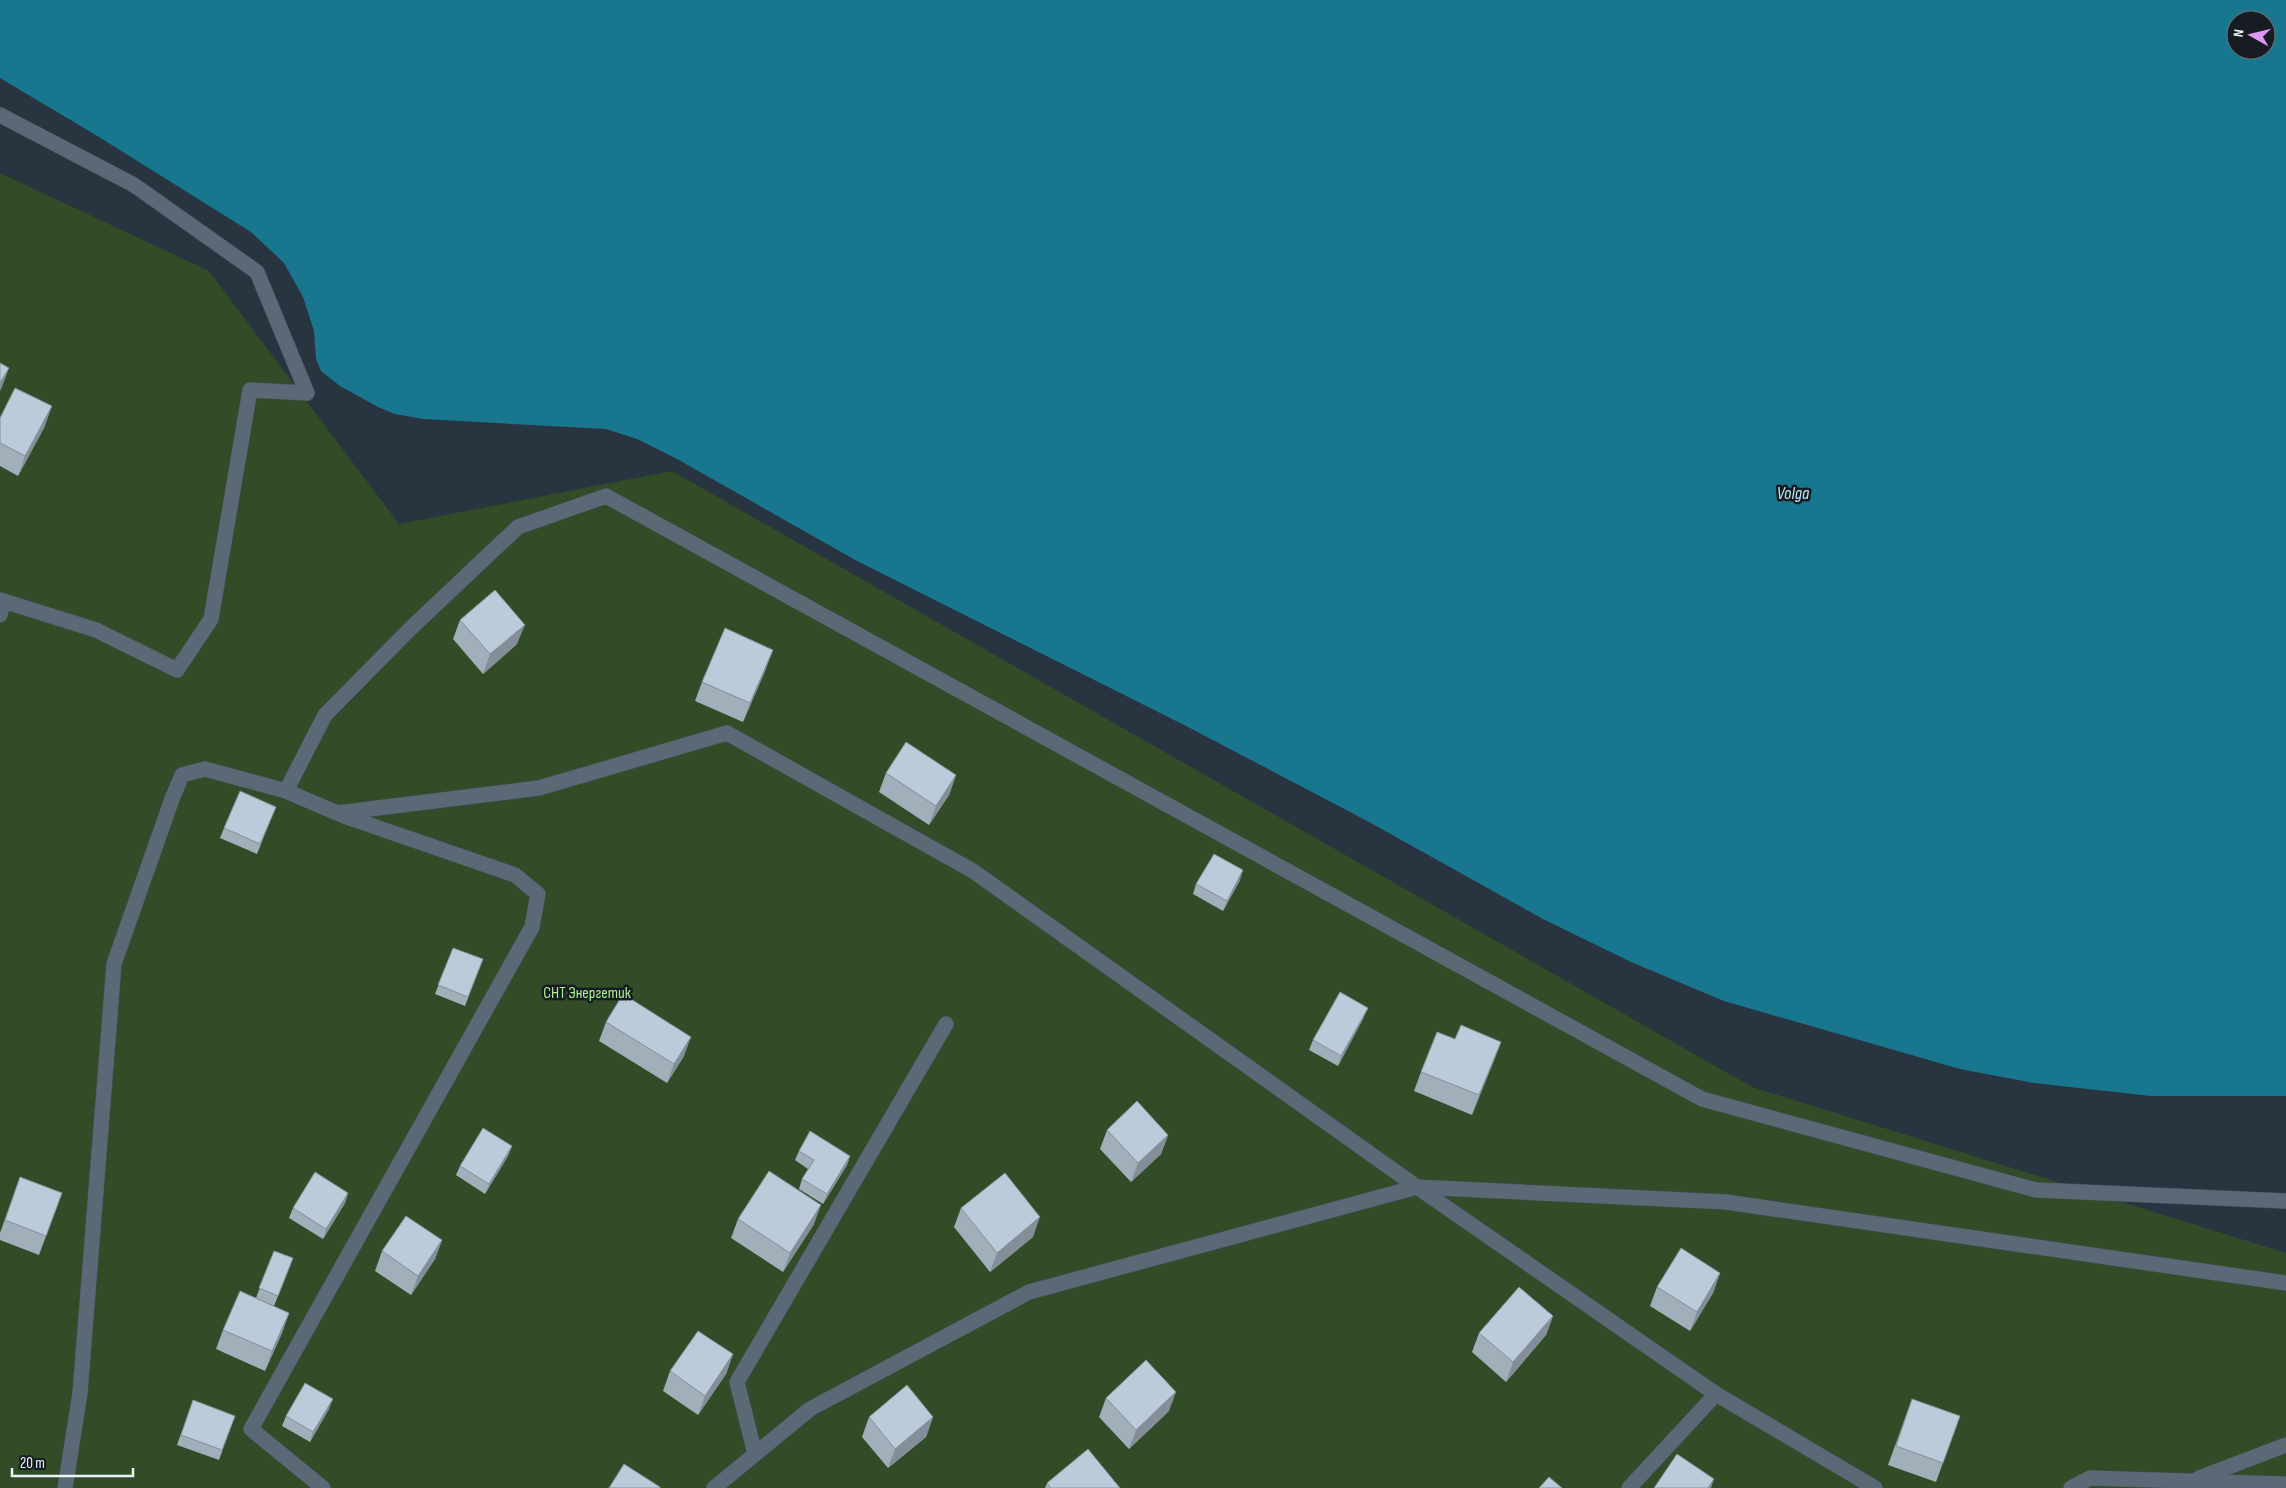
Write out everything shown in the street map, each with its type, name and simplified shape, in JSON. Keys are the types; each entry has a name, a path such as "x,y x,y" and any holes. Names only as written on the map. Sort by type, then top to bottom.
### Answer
{"lane":[{"path":"0,115 134,186 256,272 307,393 250,390 210,619 177,670 96,630 1,606"},
{"path":"286,791 325,715 411,628 518,527 606,496 1702,1099 2036,1190 2286,1201"},
{"path":"338,813 539,788 727,733 973,871 1417,1188 1716,1394 1875,1488"},
{"path":"65,1488 80,1393 114,964 182,775 205,769 286,791 338,813 515,875 538,894 532,926 251,1430 322,1488"},
{"path":"755,1454 737,1382 946,1024"},
{"path":"714,1488 810,1409 1029,1292 1417,1188 1726,1202 2286,1283"},
{"path":"1629,1488 1716,1394"},
{"path":"2193,1481 2286,1445"},
{"path":"2071,1488 2090,1478 2286,1484"}],"green space":[{"name":"СНТ Энергетик","path":"0,173 209,271 399,524 672,471 1752,1087 2286,1253 2286,1488 0,1488"}],"water":[{"name":"Volga","path":"0,0 2286,0 2286,1096 2151,1096 2034,1083 1960,1069 1724,1001 1631,962 1543,919 1369,822 1188,727 857,561 677,459 637,439 606,429 423,419 395,414 378,407 340,386 321,371 316,359 314,331 303,297 284,263 251,232 0,78"}],"building":[{"path":"0,363 9,368 0,383"},
{"path":"15,388 52,406 25,456 0,443 0,418"},
{"path":"495,590 525,625 490,654 460,620"},
{"path":"725,628 773,650 750,703 702,682"},
{"path":"906,742 956,775 936,806 886,773"},
{"path":"240,791 276,807 260,844 224,828"},
{"path":"1214,854 1243,870 1227,901 1196,884"},
{"path":"453,948 483,959 468,997 438,985"},
{"path":"1340,992 1368,1008 1341,1056 1313,1040"},
{"path":"623,994 691,1037 674,1064 606,1022"},
{"path":"1461,1025 1501,1042 1479,1095 1421,1072 1437,1032 1455,1039"},
{"path":"1137,1101 1168,1135 1138,1163 1107,1130"},
{"path":"483,1128 512,1146 489,1184 460,1166"},
{"path":"810,1131 850,1156 827,1194 802,1179 814,1160 799,1151"},
{"path":"769,1171 821,1205 790,1253 738,1219"},
{"path":"315,1172 348,1193 326,1229 293,1208"},
{"path":"1005,1173 1040,1217 997,1253 961,1208"},
{"path":"20,1177 62,1193 46,1236 5,1220"},
{"path":"406,1216 442,1240 418,1276 382,1251"},
{"path":"1681,1248 1720,1273 1697,1312 1657,1287"},
{"path":"274,1251 293,1258 278,1296 259,1288"},
{"path":"1519,1287 1553,1316 1513,1362 1479,1333"},
{"path":"240,1291 289,1313 272,1351 223,1330"},
{"path":"698,1331 733,1354 705,1396 670,1371"},
{"path":"1146,1360 1176,1392 1136,1430 1106,1398"},
{"path":"305,1383 333,1399 313,1432 286,1416"},
{"path":"907,1385 933,1417 895,1449 869,1417"},
{"path":"1912,1399 1960,1416 1943,1463 1896,1446"},
{"path":"193,1400 235,1416 222,1450 181,1435"},
{"path":"1088,1449 1120,1488 1051,1488 1047,1483"},
{"path":"1677,1454 1714,1479 1708,1488 1654,1488"},
{"path":"624,1464 660,1487 660,1488 609,1488"},
{"path":"1549,1477 1562,1488 1539,1488"}]}
